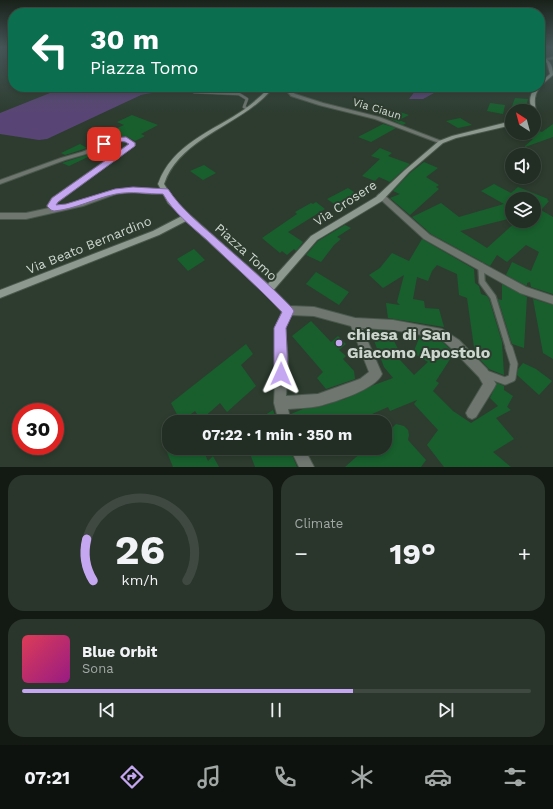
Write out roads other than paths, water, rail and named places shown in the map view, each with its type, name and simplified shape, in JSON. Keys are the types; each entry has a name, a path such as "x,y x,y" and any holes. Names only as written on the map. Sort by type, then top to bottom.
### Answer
{"street":[{"path":"545,80 552,74 551,70"},
{"path":"0,216 26,216 54,208 80,204 115,192 133,190 152,192 165,191 161,184 168,168 179,154 196,141 261,100 268,92"},
{"name":"Via Ciaun","path":"290,92 293,95 321,104 376,118 441,142"},
{"path":"532,92 532,104"},
{"path":"441,142 454,137 505,125"},
{"path":"0,182 84,153 114,140 126,139 133,144 55,200 51,206 54,208"},
{"name":"Via Crosere","path":"268,290 314,238 381,196 441,142"},
{"name":"Piazza Tomo","path":"165,191 171,201 187,217 268,290 288,311"},
{"path":"381,196 428,237 523,290 553,300"},
{"name":"Via Beato Bernardino","path":"0,294 156,233 187,217"},
{"path":"283,415 280,403 282,360 280,328 288,311 304,310 323,313 355,323 393,325 442,334 455,344 483,373 490,384 472,413"},
{"path":"280,403 318,400 364,384 376,374 355,323"},
{"path":"301,455 308,467"}],"lane":[{"path":"194,92 239,94"},
{"path":"236,92 247,99 244,108 248,109"},
{"path":"481,266 482,282 493,297 514,364 512,378 505,381 483,373"}],"place":[{"name":"chiesa di San Giacomo Apostolo","path":"339,343"}]}
